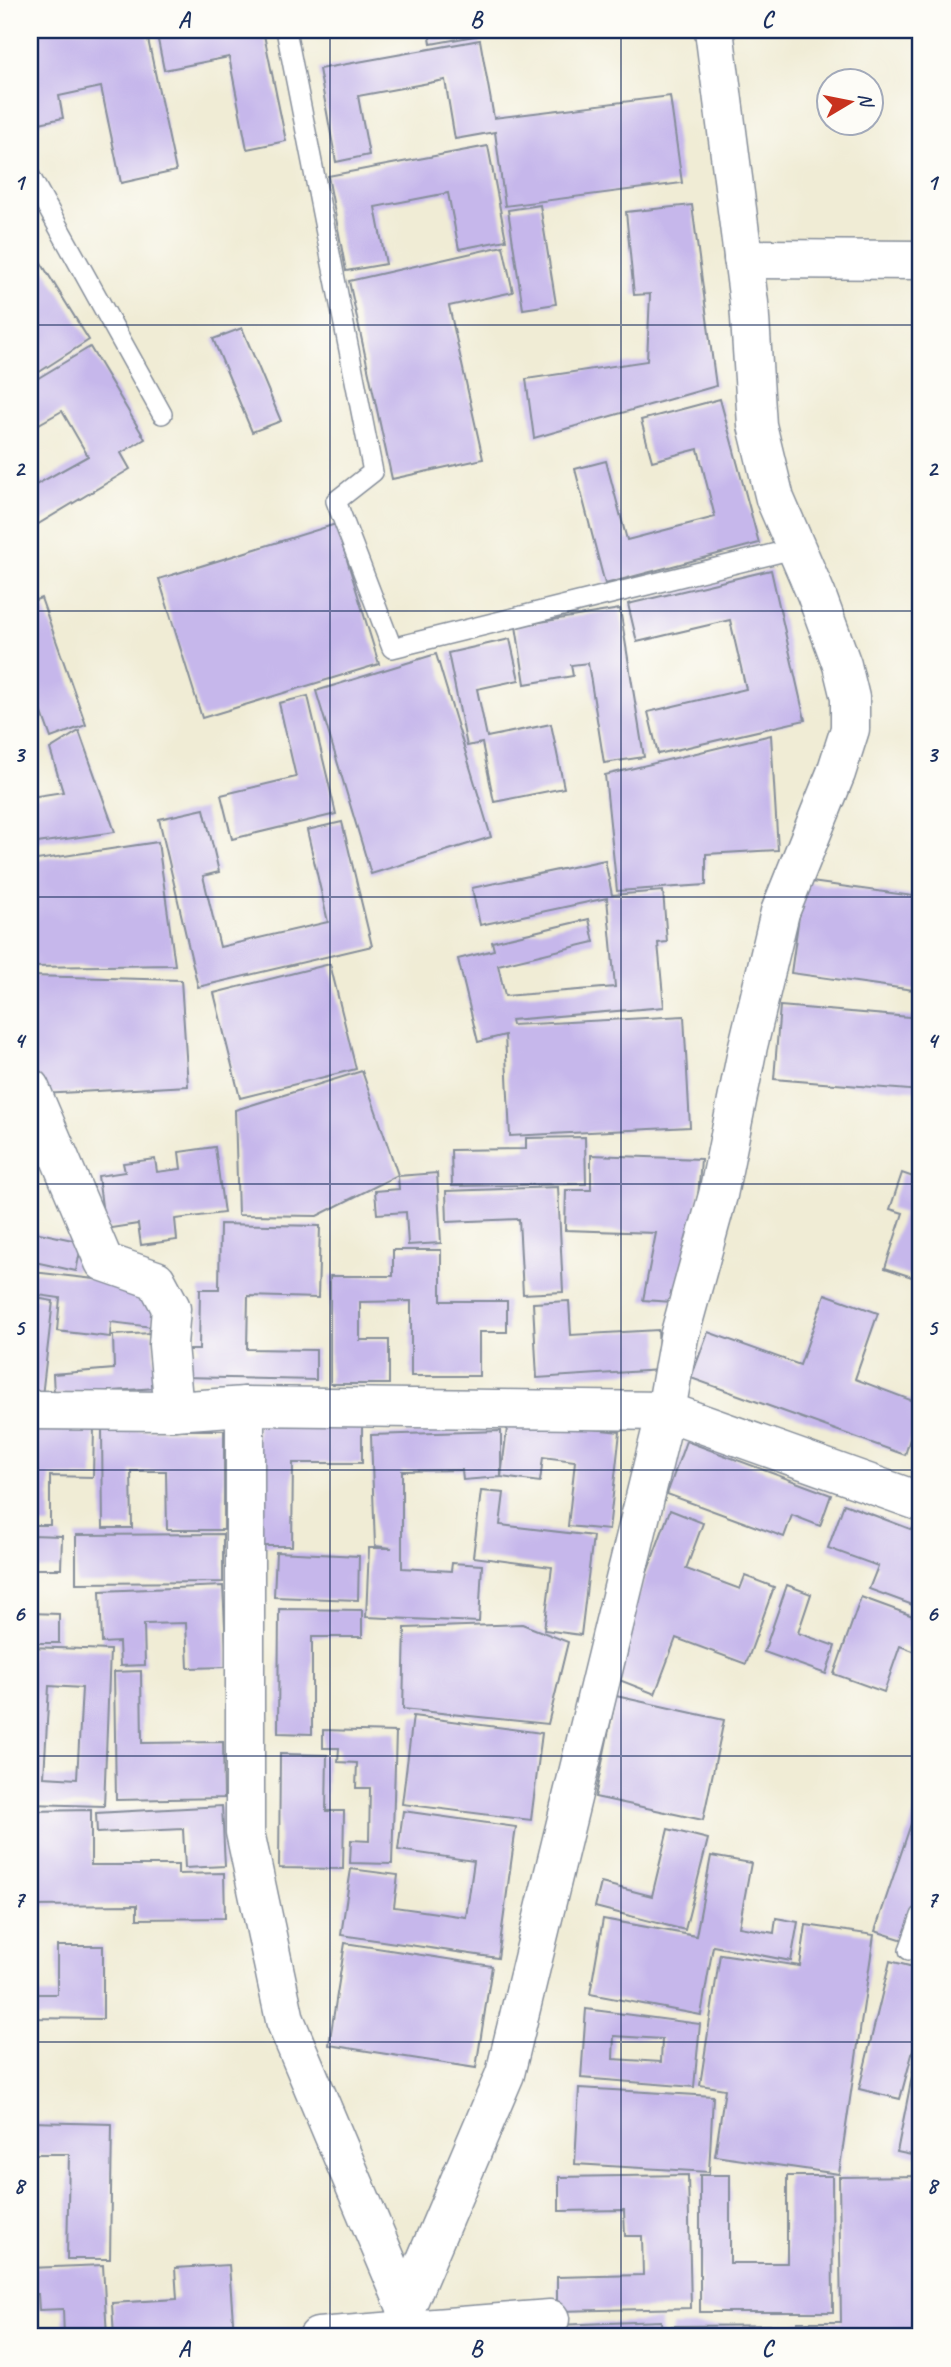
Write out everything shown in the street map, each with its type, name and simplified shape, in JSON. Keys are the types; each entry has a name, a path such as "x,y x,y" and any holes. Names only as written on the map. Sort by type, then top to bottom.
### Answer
{"street":[{"path":"408,2324 505,2074 666,1411 679,1337 718,1195 748,1045 780,912 836,774 850,729 850,698 842,665 775,499 757,425 743,259 714,30"},
{"path":"743,259 921,260"},
{"path":"30,1088 104,1262 156,1280 170,1308 168,1345 174,1411"},
{"path":"245,1406 245,1832 285,2020 408,2324"},
{"path":"30,1410 174,1411 245,1406 666,1411 921,1502"},
{"path":"318,2337 408,2324 550,2319"}],"lane":[{"path":"286,30 373,471 336,501 392,648 797,548"},
{"path":"30,176 162,414"},
{"path":"909,1950 921,1916"}],"building":[{"path":"146,30 176,171 121,183 101,87 59,96 63,118 30,125 30,32"},
{"path":"156,30 263,30 286,141 247,149 229,57 164,70"},
{"path":"429,30 479,30 480,35 431,44"},
{"path":"480,40 494,118 670,96 682,183 505,206 495,132 455,139 445,80 358,96 369,155 336,162 319,69"},
{"path":"488,146 506,240 459,249 448,193 375,207 386,264 346,271 328,176"},
{"path":"540,205 556,304 523,309 508,210"},
{"path":"692,205 716,386 534,438 526,379 647,361 650,294 634,295 626,212"},
{"path":"30,245 89,340 30,378"},
{"path":"503,246 513,292 449,306 483,459 392,479 349,281"},
{"path":"242,328 281,421 252,432 213,339"},
{"path":"90,347 145,439 121,453 130,469 30,529 30,488 88,456 62,411 30,429 30,383"},
{"path":"720,399 759,543 605,584 575,469 606,461 627,540 715,517 698,449 652,461 641,420"},
{"path":"336,524 379,664 202,718 159,579"},
{"path":"771,570 805,720 658,754 648,712 746,689 730,620 637,642 628,604"},
{"path":"41,598 86,725 51,738 30,679 30,602"},
{"path":"620,609 644,757 604,763 588,663 571,665 573,676 525,684 516,626"},
{"path":"510,639 519,680 477,689 487,737 551,724 564,788 494,802 482,743 467,746 448,653"},
{"path":"436,654 491,837 371,874 316,691"},
{"path":"308,696 336,814 232,839 221,795 296,777 279,703"},
{"path":"79,731 115,832 30,844 30,797 63,792 50,749"},
{"path":"771,735 778,850 706,854 706,885 617,891 605,775"},
{"path":"204,809 219,872 203,876 220,947 328,922 307,830 342,822 372,946 198,987 159,819"},
{"path":"158,842 175,965 30,967 30,861"},
{"path":"605,860 612,895 663,891 667,942 658,943 664,1007 511,1020 512,1025 684,1016 690,1127 510,1136 505,1035 478,1042 458,959 494,950 492,942 589,919 594,942 498,965 505,996 615,987 607,898 480,925 472,888"},
{"path":"804,881 921,897 921,991 791,973"},
{"path":"330,964 356,1069 240,1098 214,993"},
{"path":"30,976 181,980 188,1086 42,1094 30,1064"},
{"path":"780,1006 921,1018 921,1091 774,1079"},
{"path":"362,1071 398,1175 317,1216 238,1215 235,1110"},
{"path":"30,1116 34,1116 36,1163 30,1163"},
{"path":"585,1137 586,1184 452,1186 451,1150 526,1149 526,1138"},
{"path":"215,1147 224,1213 175,1219 177,1240 141,1245 138,1224 105,1229 98,1176 125,1172 123,1163 155,1159 157,1172 181,1169 179,1152"},
{"path":"921,1154 921,1280 885,1268 903,1213 890,1209 902,1173 913,1177"},
{"path":"591,1155 701,1159 696,1223 673,1302 643,1300 656,1233 565,1230 566,1190 591,1190"},
{"path":"437,1173 441,1243 408,1245 406,1212 377,1214 375,1191 399,1189 398,1176"},
{"path":"558,1187 563,1292 523,1294 519,1219 447,1222 446,1191"},
{"path":"220,1224 320,1226 318,1298 248,1296 247,1349 316,1350 316,1380 183,1377 184,1350 199,1350 200,1289 219,1289"},
{"path":"30,1231 82,1242 76,1271 30,1261"},
{"path":"393,1250 441,1250 441,1301 507,1301 507,1332 479,1332 479,1376 411,1376 411,1301 360,1302 360,1340 389,1340 389,1384 330,1384 330,1276 393,1276"},
{"path":"33,1272 156,1286 152,1327 111,1322 110,1337 57,1331 60,1298 31,1294"},
{"path":"825,1294 878,1313 855,1379 921,1404 905,1455 691,1378 708,1332 800,1365"},
{"path":"30,1297 53,1301 42,1396 30,1396"},
{"path":"569,1301 571,1335 658,1330 660,1370 537,1378 533,1303"},
{"path":"152,1333 156,1388 54,1395 53,1374 114,1369 113,1335"},
{"path":"508,1420 620,1432 609,1530 568,1526 575,1461 543,1457 540,1482 501,1477"},
{"path":"257,1423 362,1425 362,1463 293,1463 292,1546 256,1546"},
{"path":"30,1426 94,1426 93,1477 50,1476 50,1525 30,1525"},
{"path":"102,1430 224,1430 224,1530 167,1530 166,1471 131,1471 132,1528 103,1528"},
{"path":"501,1431 501,1477 463,1480 462,1470 402,1471 402,1568 451,1571 452,1563 482,1565 479,1622 366,1617 369,1548 392,1548 375,1546 371,1435"},
{"path":"686,1441 831,1495 820,1526 792,1515 784,1537 667,1494"},
{"path":"481,1491 504,1493 500,1525 593,1536 581,1635 544,1630 552,1567 473,1557"},
{"path":"844,1504 921,1533 921,1608 869,1589 878,1566 828,1548"},
{"path":"670,1510 703,1523 686,1569 740,1589 745,1576 774,1587 746,1664 676,1638 655,1694 609,1676"},
{"path":"223,1534 223,1582 76,1583 76,1535"},
{"path":"30,1535 62,1536 61,1569 30,1569"},
{"path":"276,1552 359,1556 358,1600 274,1597"},
{"path":"787,1585 811,1594 798,1633 835,1646 826,1674 764,1652"},
{"path":"223,1586 227,1667 188,1668 186,1623 144,1624 145,1665 120,1666 119,1642 102,1643 100,1591"},
{"path":"861,1597 921,1619 921,1654 900,1646 884,1692 834,1674"},
{"path":"279,1609 362,1610 362,1637 312,1637 312,1734 278,1733"},
{"path":"30,1613 59,1614 59,1643 30,1643"},
{"path":"522,1624 568,1642 548,1724 403,1709 405,1628"},
{"path":"30,1647 110,1650 104,1806 30,1804","holes":["49,1686 82,1688 77,1779 44,1777"]},
{"path":"141,1671 142,1743 223,1742 224,1798 116,1800 114,1672"},
{"path":"616,1696 724,1720 703,1820 595,1797"},
{"path":"413,1716 542,1733 531,1820 402,1804"},
{"path":"323,1730 396,1732 392,1864 350,1863 351,1840 369,1841 370,1788 356,1788 357,1763 338,1762 339,1748 323,1748"},
{"path":"280,1754 327,1755 326,1811 344,1811 343,1869 279,1868"},
{"path":"921,1794 921,1909 910,1942 875,1931"},
{"path":"222,1806 225,1866 185,1868 183,1829 97,1833 96,1813"},
{"path":"91,1810 91,1865 178,1865 178,1874 224,1873 225,1918 137,1919 137,1905 30,1906 30,1811"},
{"path":"403,1811 516,1827 498,1958 341,1935 351,1869 398,1875 394,1907 466,1917 474,1861 398,1850"},
{"path":"668,1829 708,1839 685,1930 595,1907 601,1883 652,1896"},
{"path":"711,1856 751,1863 739,1927 774,1933 776,1918 798,1922 791,1961 713,1946 701,2015 590,1994 603,1919 696,1936"},
{"path":"806,1925 874,1935 839,2174 715,2156 725,2089 700,2085 720,1954 800,1966"},
{"path":"345,1943 492,1966 476,2068 329,2045"},
{"path":"57,1946 103,1946 103,2019 30,2018 30,1994 57,1994"},
{"path":"890,1961 921,1969 921,2021 900,2099 859,2089"},
{"path":"586,2009 700,2024 694,2087 581,2078","holes":["614,2036 662,2039 661,2062 613,2059"]},
{"path":"915,2061 921,2063 921,2157 897,2152"},
{"path":"579,2088 713,2096 709,2172 575,2164"},
{"path":"30,2122 112,2124 110,2259 67,2259 69,2154 30,2154"},
{"path":"688,2175 691,2308 557,2311 557,2277 643,2275 642,2236 625,2236 624,2210 559,2211 559,2177"},
{"path":"700,2175 730,2175 730,2263 787,2263 787,2176 832,2176 833,2312 700,2312"},
{"path":"921,2176 921,2337 797,2337 797,2322 841,2322 839,2177"},
{"path":"103,2265 107,2337 64,2337 63,2309 39,2310 38,2294 30,2294 30,2268"},
{"path":"229,2265 234,2335 114,2337 112,2303 177,2299 175,2268"},
{"path":"661,2321 662,2337 557,2337 556,2325"},
{"path":"787,2325 787,2337 672,2337 672,2326"}]}
